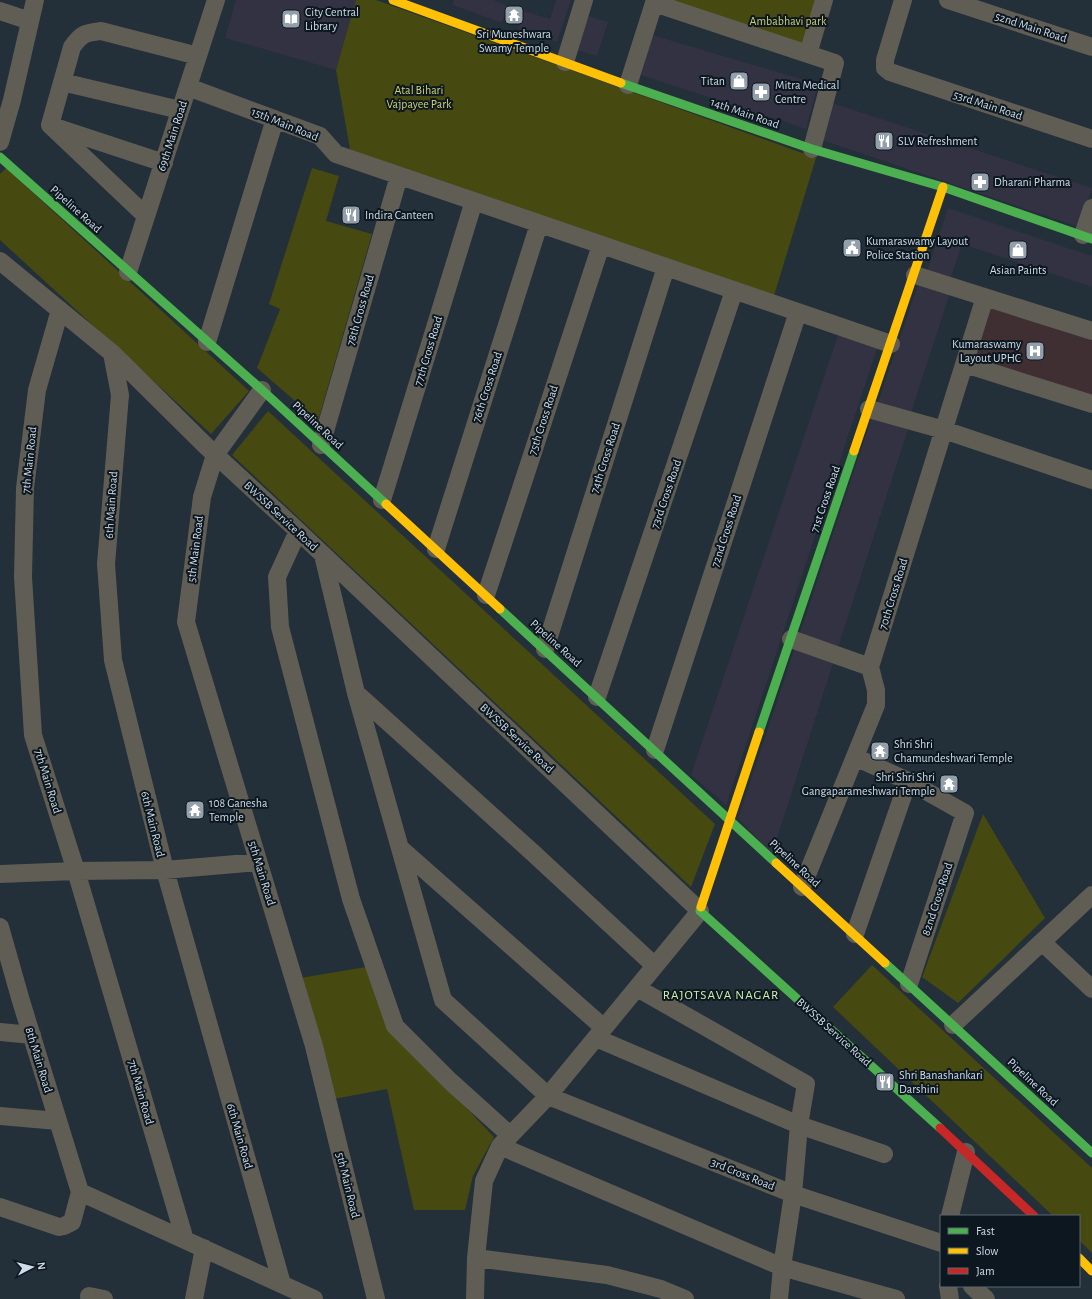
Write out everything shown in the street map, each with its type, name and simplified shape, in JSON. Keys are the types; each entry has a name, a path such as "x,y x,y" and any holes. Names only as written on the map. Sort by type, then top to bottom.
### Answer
{"street":[{"path":"0,142 6,94 36,0"},
{"name":"69th Main Road","path":"128,272 216,0"},
{"name":"14th Main Road","path":"393,0 628,85 812,149 944,188 1088,237"},
{"path":"565,62 584,0"},
{"path":"808,54 824,0"},
{"name":"53rd Main Road","path":"903,0 885,60 885,68 890,72 1092,139"},
{"name":"52nd Main Road","path":"948,0 1092,47"},
{"path":"628,85 655,2 835,63 812,149"},
{"path":"0,11 30,20"},
{"path":"50,125 72,47 80,36 87,32 101,31 198,56"},
{"path":"62,82 180,110"},
{"name":"15th Main Road","path":"188,87 320,136 336,154 890,344"},
{"path":"207,342 275,119"},
{"path":"50,125 164,163"},
{"path":"50,125 146,216"},
{"name":"Pipeline Road","path":"0,157 262,390 730,818 802,887 1092,1153"},
{"name":"78th Cross Road","path":"321,444 399,176"},
{"name":"71st Cross Road","path":"700,911 730,818 944,188"},
{"name":"77th Cross Road","path":"382,500 474,201"},
{"path":"1088,237 1092,208"},
{"name":"76th Cross Road","path":"436,549 539,224"},
{"name":"75th Cross Road","path":"486,595 601,245"},
{"name":"BWSSB Service Road","path":"0,261 112,353 215,455 298,531 700,911 966,1152 1033,1215"},
{"name":"74th Cross Road","path":"545,649 666,267"},
{"path":"915,274 1092,331"},
{"name":"73rd Cross Road","path":"597,697 734,291"},
{"name":"70th Cross Road","path":"870,667 985,297"},
{"name":"7th Main Road","path":"60,310 37,390 25,488 23,577 33,735 76,871 185,1240"},
{"name":"72nd Cross Road","path":"655,750 798,312"},
{"name":"6th Main Road","path":"112,353 120,395 106,564 113,660 165,870 282,1284"},
{"path":"965,364 1092,404"},
{"name":"5th Main Road","path":"262,390 215,455 202,496 186,622 314,1046 376,1299"},
{"path":"869,409 944,430 1092,480"},
{"path":"298,531 276,577 280,627 351,899 396,1026 450,1081 505,1141 782,1267 896,1299"},
{"path":"323,555 356,693 443,1000 548,1096"},
{"path":"791,639 870,667 876,690 876,705 802,887"},
{"path":"356,693 532,852 655,966"},
{"path":"855,757 908,781 892,823 855,934"},
{"name":"82nd Cross Road","path":"908,781 965,813 909,984"},
{"path":"400,848 600,1033 799,1125 884,1154"},
{"path":"0,874 165,870 258,862"},
{"path":"953,1025 1091,897"},
{"path":"475,1299 476,1258 484,1181 505,1141 548,1096 700,911"},
{"name":"8th Main Road","path":"0,927 3,950 32,1035 80,1192"},
{"path":"1042,942 1092,989"},
{"path":"637,988 806,1084 799,1125 793,1194 782,1267 779,1299"},
{"path":"0,1032 32,1035"},
{"name":"3rd Cross Road","path":"548,1096 793,1194 940,1244"},
{"path":"0,1116 58,1121"},
{"path":"950,1215 966,1152"},
{"path":"0,1207 59,1227 72,1222 80,1192 314,1299"},
{"path":"194,1299 204,1248"},
{"path":"476,1258 608,1276 661,1289 686,1299"},
{"path":"1080,1259 1092,1271"},
{"path":"948,1287 950,1299"},
{"path":"973,1287 986,1299"}],"shaded area":[{"name":"City Central Library","path":"236,0 356,0 336,70 225,38"},
{"path":"454,0 493,0 508,6 502,23 453,5"},
{"path":"556,0 571,0 557,42 518,30 524,11 550,19"},
{"path":"582,14 608,22 597,56 571,48"},
{"path":"652,35 818,84 806,129 641,75"},
{"path":"829,102 1092,188 1079,227 819,139"},
{"path":"948,208 1092,256 1092,287 962,244 951,277 927,271"},
{"path":"919,282 950,293 910,416 877,405"},
{"name":"Kumaraswamy Layout UPHC","path":"991,308 1092,339 1092,399 974,363"},
{"path":"840,329 879,343 726,805 691,775"},
{"path":"873,414 909,426 772,854 738,818"}],"green space":[{"name":"Atal Bihari Vajpayee Park","path":"356,0 376,0 816,158 773,299 351,155 336,70"},
{"name":"Ambabhavi park","path":"664,0 816,0 803,47"},
{"path":"6,168 249,391 211,434 0,240 0,174"},
{"path":"312,168 339,176 326,221 372,234 318,421 257,368 280,309 269,304"},
{"path":"268,411 715,824 691,887 232,455"},
{"path":"983,814 1045,918 958,1003 922,977"},
{"path":"872,965 1092,1168 1092,1253 1080,1241 1080,1215 1052,1215 833,1007"},
{"path":"366,967 391,1028 494,1137 473,1176 465,1210 414,1210 387,1089 334,1099 300,978"}],"traffic: fast":[{"path":"621,83 812,149 943,187 1092,239"},
{"path":"0,157 262,390 386,504"},
{"path":"759,732 854,451"},
{"path":"500,609 776,863"},
{"path":"701,907 700,911 940,1128"},
{"path":"885,963 1092,1153"}],"traffic: slow":[{"path":"393,0 621,83"},
{"path":"854,451 943,187"},
{"path":"386,504 500,609"},
{"path":"701,907 759,732"},
{"path":"776,863 885,963"},
{"path":"1080,1259 1092,1271"}],"traffic: jam":[{"path":"940,1128 1033,1215"}],"place":[{"name":"Sri Muneshwara Swamy Temple","path":"514,15"},
{"name":"City Central Library","path":"291,19"},
{"name":"Titan","path":"739,81"},
{"name":"Mitra Medical Centre","path":"761,92"},
{"name":"SLV Refreshment","path":"884,141"},
{"name":"Dharani Pharma","path":"980,182"},
{"name":"Indira Canteen","path":"351,215"},
{"name":"Kumaraswamy Layout Police Station","path":"852,248"},
{"name":"Asian Paints","path":"1018,250"},
{"name":"Kumaraswamy Layout UPHC","path":"1035,351"},
{"name":"Shri Shri Chamundeshwari Temple","path":"880,751"},
{"name":"Shri Shri Shri Gangaparameshwari Temple","path":"949,784"},
{"name":"108 Ganesha Temple","path":"195,810"},
{"name":"Shri Banashankari Darshini","path":"885,1082"}],"district":[{"name":"RAJOTSAVA NAGAR","path":"721,994"}]}
